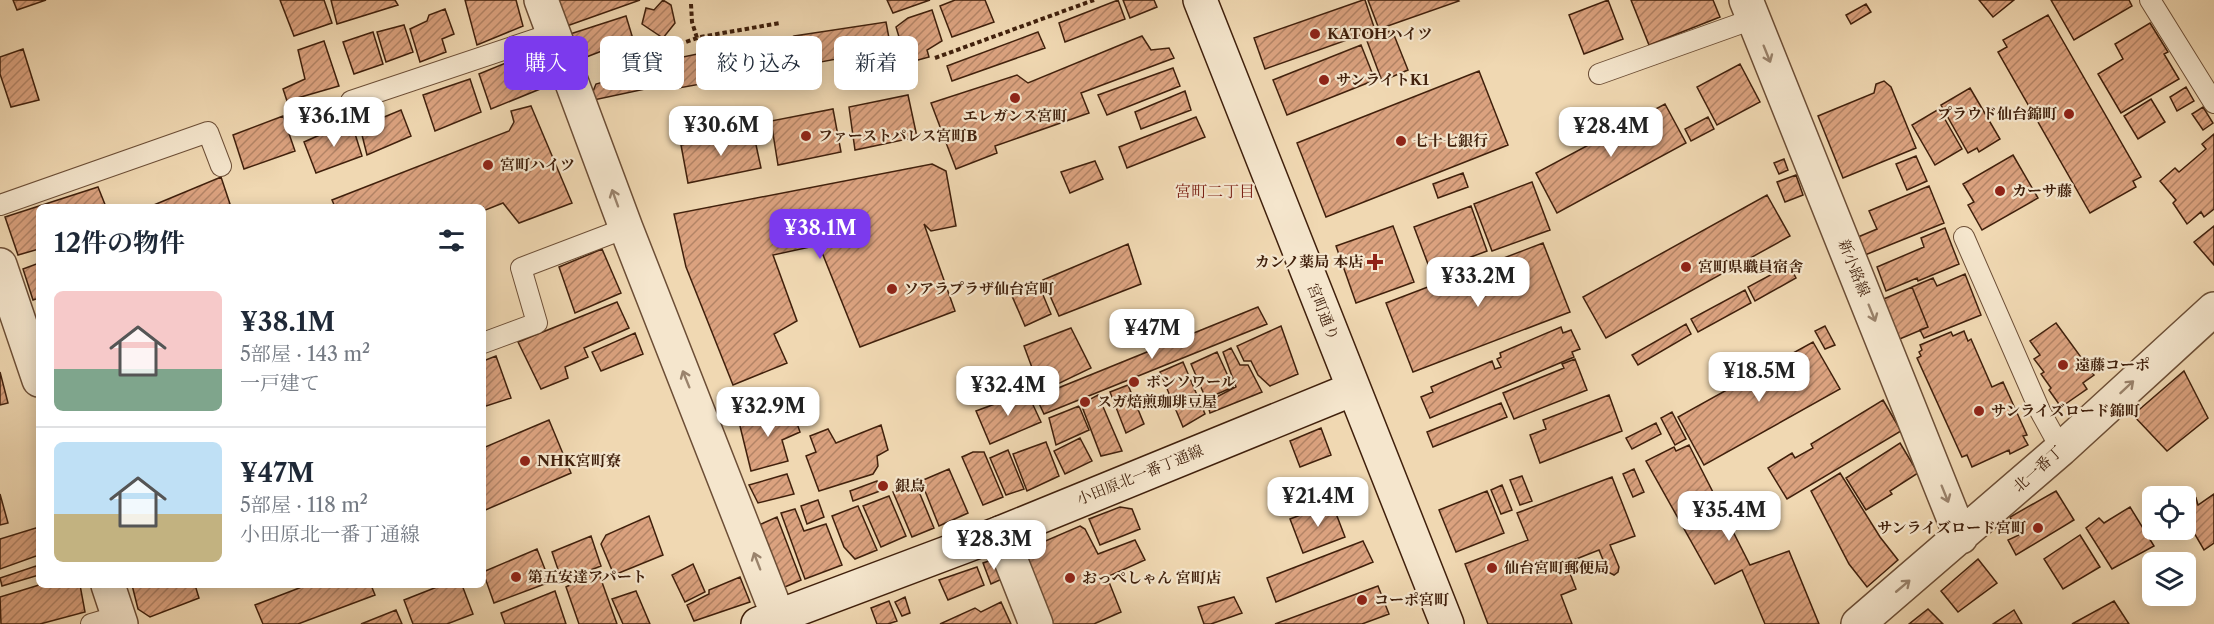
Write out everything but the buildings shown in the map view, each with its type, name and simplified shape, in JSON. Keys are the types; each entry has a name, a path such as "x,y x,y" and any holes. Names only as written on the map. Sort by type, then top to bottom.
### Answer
{"street":[{"path":"541,0 555,36"},
{"name":"宮町通り","path":"1200,0 1447,624"},
{"name":"新小路線","path":"1749,10 1961,537"},
{"path":"575,90 768,620"},
{"path":"0,265 36,371"},
{"name":"北一番丁","path":"1858,624 2061,449 2214,309"},
{"name":"小田原北一番丁通線","path":"768,620 999,533 1353,389"},
{"path":"999,533 1036,624"},
{"path":"108,588 110,621"}],"lane":[{"path":"2150,0 2214,103"},
{"path":"1599,74 1749,10"},
{"path":"351,101 554,33"},
{"path":"0,204 208,132 220,166"},
{"path":"486,342 537,323 521,268 626,228"},
{"path":"1964,237 2040,411 2061,449"}],"path":[{"path":"935,58 1094,0"},
{"path":"691,4 692,22 696,36"},
{"path":"708,36 780,23"},
{"path":"588,75 696,38"}],"place":[{"name":"KATOHハイツ","path":"1315,34"},
{"name":"サンライトK1","path":"1324,80"},
{"name":"エレガンス宮町","path":"1015,98"},
{"name":"プラウド仙台錦町","path":"2069,114"},
{"name":"ファーストパレス宮町B","path":"806,136"},
{"name":"七十七銀行","path":"1401,141"},
{"name":"宮町ハイツ","path":"488,165"},
{"name":"カーサ藤","path":"2000,191"},
{"name":"カンノ薬局 本店","path":"1375,262"},
{"name":"宮町県職員宿舎","path":"1686,267"},
{"name":"ソアラプラザ仙台宮町","path":"892,289"},
{"name":"遠藤コーポ","path":"2063,365"},
{"name":"ボンソワール","path":"1134,382"},
{"name":"スガ焙煎珈琲豆屋","path":"1085,402"},
{"name":"サンライズロード錦町","path":"1979,411"},
{"name":"NHK宮町寮","path":"525,461"},
{"name":"銀鳥","path":"883,486"},
{"name":"サンライズロード宮町","path":"2038,528"},
{"name":"仙台宮町郵便局","path":"1492,568"},
{"name":"第五安達アパート","path":"516,577"},
{"name":"おっぺしゃん 宮町店","path":"1070,578"},
{"name":"コーポ宮町","path":"1362,600"}],"district":[{"name":"宮町二丁目","path":"1215,191"}]}
